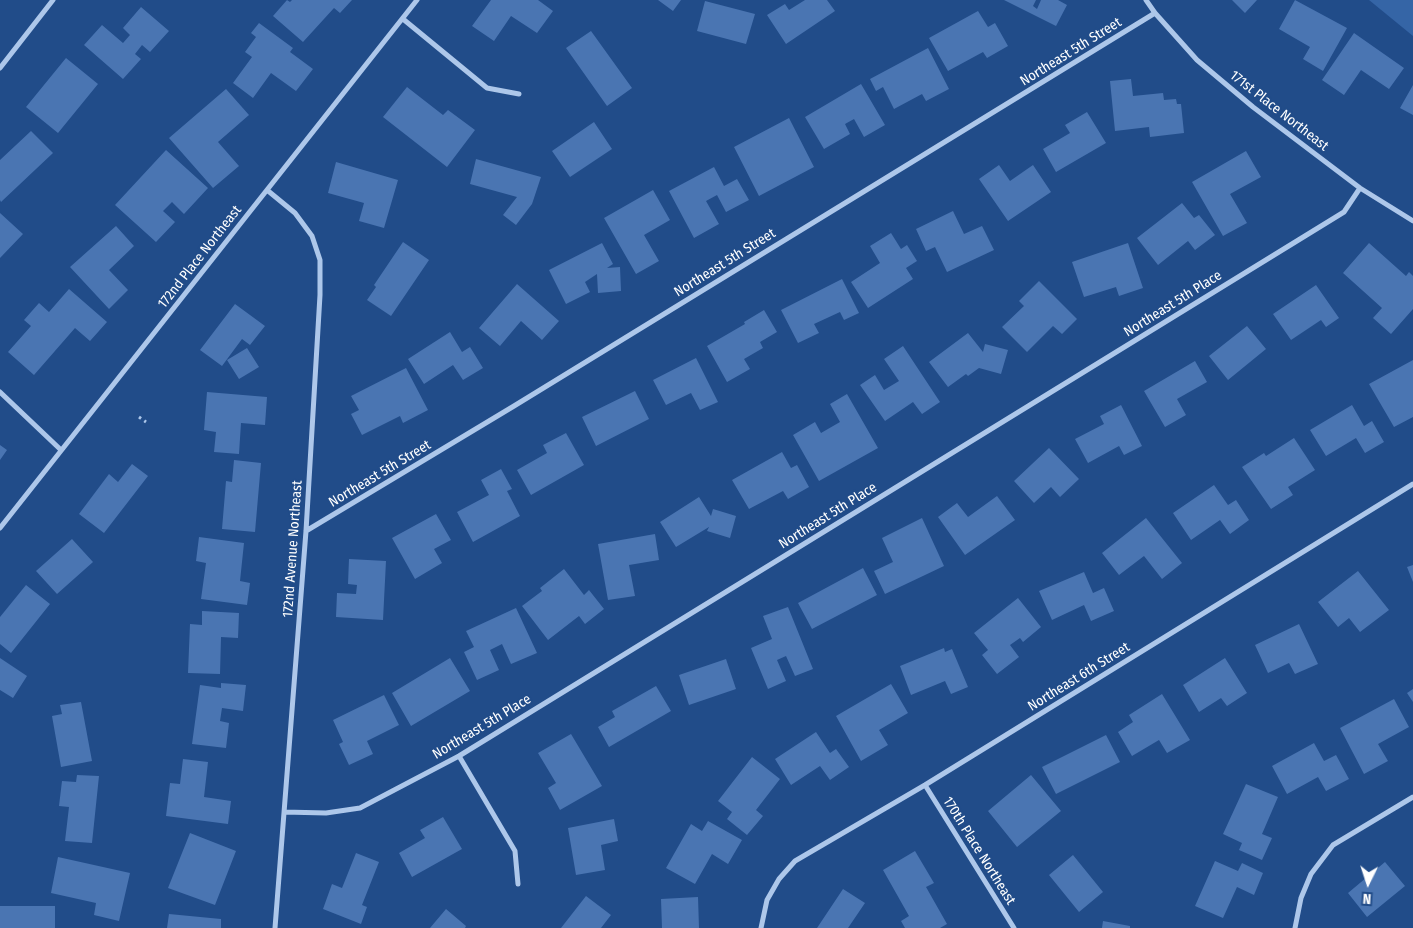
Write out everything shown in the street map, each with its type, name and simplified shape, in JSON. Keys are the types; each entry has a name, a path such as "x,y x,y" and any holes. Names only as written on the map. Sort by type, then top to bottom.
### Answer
{"street":[{"path":"0,68 53,0"},
{"name":"172nd Place Northeast","path":"0,528 417,0"},
{"name":"171st Place Northeast","path":"1146,0 1155,13 1197,60 1253,107 1360,188 1413,221"},
{"name":"Northeast 5th Street","path":"306,531 523,401 1155,13"},
{"path":"402,19 487,88 519,94"},
{"name":"Northeast 5th Place","path":"284,812 326,813 360,808 459,756 1344,212 1360,188"},
{"name":"172nd Avenue Northeast","path":"267,190 295,213 312,236 320,260 320,295 306,531 275,928"},
{"path":"0,392 61,450"},
{"name":"Northeast 6th Street","path":"761,928 767,900 779,879 795,861 924,785 1413,484"},
{"path":"459,756 515,851 518,884"},
{"name":"170th Place Northeast","path":"924,785 1014,928"},
{"path":"1296,928 1301,898 1311,874 1333,845 1413,797"}],"path":[{"path":"139,417 146,422"}],"shaded area":[{"path":"1369,0 1413,0 1413,36"}],"building":[{"path":"287,0 290,2 292,0 352,0 340,13 334,8 303,42 273,16"},
{"path":"491,0 538,0 553,11 537,33 511,16 494,41 472,26"},
{"path":"658,0 681,0 673,11"},
{"path":"805,0 827,0 835,11 786,44 767,15 785,4 789,10"},
{"path":"1004,0 1036,0 1033,6 1037,9 1041,0 1058,0 1067,5 1056,26"},
{"path":"1232,0 1257,0 1245,13"},
{"path":"1295,0 1347,28 1323,71 1303,59 1310,47 1279,29"},
{"path":"705,1 755,14 746,44 697,31"},
{"path":"141,7 169,31 150,52 142,45 135,54 141,59 123,79 84,45 102,25 123,43 130,35 123,28"},
{"path":"978,11 988,27 995,23 1008,46 987,58 983,52 948,71 929,38"},
{"path":"259,23 293,48 290,52 313,69 296,91 271,73 253,98 233,83 252,57 245,52 256,37 251,33"},
{"path":"591,31 632,88 607,106 566,48"},
{"path":"1354,33 1404,68 1389,89 1361,70 1344,95 1322,80"},
{"path":"928,48 949,89 926,101 922,94 894,109 883,87 876,91 870,79"},
{"path":"66,58 98,84 58,133 26,107"},
{"path":"1131,79 1133,96 1163,93 1164,100 1176,99 1177,104 1181,104 1184,133 1150,137 1149,127 1115,131 1110,81"},
{"path":"861,84 885,125 864,137 854,119 845,124 850,134 824,149 805,117"},
{"path":"1413,85 1413,115 1400,108"},
{"path":"407,87 443,115 448,110 475,130 447,167 383,117"},
{"path":"226,89 249,115 218,142 239,166 213,188 169,138"},
{"path":"1087,112 1106,143 1056,172 1043,149 1070,133 1065,125"},
{"path":"789,118 814,167 759,196 734,147"},
{"path":"594,122 612,149 570,177 552,151"},
{"path":"31,131 53,153 1,202 0,160"},
{"path":"166,150 208,188 184,214 172,202 163,211 175,222 156,242 115,205"},
{"path":"1246,151 1261,177 1230,194 1247,223 1223,236 1192,182"},
{"path":"476,159 541,177 532,204 516,225 503,215 517,197 470,184"},
{"path":"336,162 398,180 384,228 359,221 364,203 328,193"},
{"path":"999,165 1010,181 1033,165 1051,192 1008,221 979,179"},
{"path":"714,167 724,186 737,179 749,200 726,212 717,195 706,201 719,224 694,238 669,191"},
{"path":"653,190 670,220 644,235 659,261 636,274 604,218"},
{"path":"1182,203 1194,218 1199,215 1215,235 1195,250 1188,241 1158,265 1137,238"},
{"path":"953,211 964,234 982,226 994,250 947,272 935,247 926,251 916,229"},
{"path":"0,213 23,234 0,258"},
{"path":"116,226 134,246 109,270 128,290 109,309 70,267"},
{"path":"891,233 901,249 907,245 917,261 906,268 913,279 868,308 851,282 880,263 870,246"},
{"path":"403,242 429,260 391,316 367,300 376,287 374,285"},
{"path":"602,243 613,264 607,268 620,267 621,291 598,293 597,274 585,282 590,292 566,304 549,270"},
{"path":"1128,243 1143,288 1119,296 1116,287 1084,297 1072,262"},
{"path":"1369,243 1406,276 1409,272 1413,276 1413,309 1391,334 1373,318 1382,308 1343,273"},
{"path":"842,279 859,313 844,320 840,312 814,324 819,333 798,343 781,310"},
{"path":"1039,281 1077,319 1062,334 1053,326 1027,352 1002,327 1024,306 1019,301"},
{"path":"517,284 559,321 542,340 521,321 500,346 479,328"},
{"path":"1316,285 1339,318 1326,327 1321,320 1291,340 1273,314"},
{"path":"69,289 107,322 90,341 75,328 34,375 8,352 31,326 24,320 39,303 49,312"},
{"path":"235,304 265,326 250,345 242,339 222,366 200,350"},
{"path":"764,310 777,332 760,342 763,348 744,359 750,369 727,382 707,346 745,324 744,322"},
{"path":"1247,326 1266,349 1228,380 1209,356"},
{"path":"450,332 462,352 470,347 483,368 463,380 453,365 424,384 408,359"},
{"path":"968,333 983,352 985,344 1008,350 1001,374 979,368 968,376 966,374 948,387 929,362"},
{"path":"903,346 940,402 922,414 913,402 885,421 860,385 875,375 884,390 899,381 884,359"},
{"path":"247,348 259,367 239,379 227,360"},
{"path":"696,358 718,402 700,410 691,393 666,405 653,380"},
{"path":"1413,360 1413,417 1394,427 1369,384"},
{"path":"1195,361 1207,382 1177,399 1186,415 1165,427 1144,391"},
{"path":"406,368 428,410 403,423 400,416 362,435 351,414 359,410 351,396"},
{"path":"635,391 649,419 596,446 582,417"},
{"path":"207,392 267,397 265,425 241,423 239,454 214,452 216,432 204,430"},
{"path":"847,394 878,448 819,481 793,435 815,422 821,433 840,422 830,404"},
{"path":"1121,405 1142,446 1124,455 1119,446 1088,463 1075,439 1104,424 1100,416"},
{"path":"1352,405 1364,426 1372,421 1384,442 1365,453 1356,438 1326,456 1310,430"},
{"path":"566,433 584,465 531,495 517,470 547,453 543,445"},
{"path":"1294,438 1315,470 1288,487 1293,495 1271,509 1242,467 1264,453 1266,456"},
{"path":"0,445 7,450 0,460"},
{"path":"1049,448 1079,479 1060,497 1051,487 1034,503 1014,481"},
{"path":"782,452 791,468 797,465 809,487 788,499 783,491 749,509 732,480"},
{"path":"234,460 261,463 255,532 222,529 226,481 232,482"},
{"path":"132,464 148,476 104,533 79,514 109,474 118,482"},
{"path":"501,469 512,489 507,491 520,516 473,542 457,512 489,495 481,480"},
{"path":"1214,485 1228,505 1236,500 1249,520 1230,534 1220,520 1191,540 1173,513"},
{"path":"997,496 1015,520 965,555 938,517 957,503 968,517"},
{"path":"699,497 711,516 713,509 736,516 730,538 707,531 709,527 676,547 660,522"},
{"path":"436,514 451,540 434,549 442,563 415,579 392,538"},
{"path":"922,518 944,566 885,594 874,571 893,562 882,538"},
{"path":"1146,518 1182,563 1162,579 1144,556 1119,575 1102,553"},
{"path":"655,534 659,560 629,565 635,596 608,600 598,544"},
{"path":"199,537 244,543 240,581 250,583 247,605 201,599 206,563 196,561"},
{"path":"72,539 93,562 57,594 36,571"},
{"path":"349,559 386,561 383,620 336,617 337,593 356,594 357,585 348,584"},
{"path":"1413,565 1413,582 1407,567"},
{"path":"863,568 877,595 812,629 798,603"},
{"path":"564,569 584,595 589,590 604,609 585,624 579,616 548,640 522,606 542,591 540,588"},
{"path":"1358,571 1389,610 1360,632 1349,618 1338,627 1318,602"},
{"path":"1084,572 1093,593 1104,588 1114,611 1091,621 1084,605 1052,620 1039,591"},
{"path":"26,585 50,604 11,653 0,644 0,617"},
{"path":"1018,598 1041,627 1023,642 1020,638 1010,645 1019,657 997,674 982,655 988,650 974,633"},
{"path":"788,607 813,669 795,676 786,656 777,660 786,681 768,689 751,648 772,639 763,616"},
{"path":"516,608 537,653 511,664 502,644 490,650 499,670 477,680 464,652 474,647 466,631"},
{"path":"202,611 239,613 238,638 221,637 220,674 188,673 190,624 202,625"},
{"path":"1299,624 1318,664 1295,674 1289,663 1268,673 1255,645"},
{"path":"944,648 945,652 952,649 968,687 951,694 945,681 911,695 900,666"},
{"path":"0,658 27,676 13,698 0,690"},
{"path":"450,658 470,691 411,726 392,693"},
{"path":"1225,658 1247,693 1227,706 1221,698 1199,712 1183,685"},
{"path":"726,659 736,689 689,705 679,675"},
{"path":"221,683 246,685 243,711 222,708 220,721 229,723 226,748 192,744 200,685 221,688"},
{"path":"891,684 908,713 879,730 888,745 861,761 836,716"},
{"path":"656,686 671,711 609,747 598,727 615,717 612,711"},
{"path":"1413,689 1413,702 1407,693"},
{"path":"1162,694 1190,740 1167,753 1159,740 1132,756 1118,732 1133,722 1129,715"},
{"path":"384,695 399,725 367,741 373,754 349,765 339,744 343,742 333,720"},
{"path":"1394,699 1409,727 1378,744 1388,761 1364,774 1340,728"},
{"path":"81,702 92,761 61,767 52,716 62,714 60,705"},
{"path":"816,732 830,753 836,749 849,767 830,780 820,766 791,785 775,759"},
{"path":"571,734 602,786 560,810 548,788 556,783 538,753"},
{"path":"1106,735 1120,762 1056,794 1042,767"},
{"path":"1314,743 1324,761 1336,755 1349,779 1326,791 1318,777 1287,794 1272,766"},
{"path":"752,757 780,779 756,810 763,816 747,835 727,819 732,812 718,801"},
{"path":"183,759 208,762 204,797 231,801 228,824 166,816 170,783 180,784"},
{"path":"77,775 99,776 92,843 65,841 69,807 59,806 62,781 76,782"},
{"path":"1031,775 1061,811 1017,847 988,811"},
{"path":"1246,784 1278,797 1262,834 1272,838 1262,860 1239,850 1242,843 1223,834"},
{"path":"443,817 462,849 412,877 399,853 425,838 420,830"},
{"path":"614,819 618,841 601,845 605,870 576,875 568,828"},
{"path":"708,821 742,840 728,864 712,854 695,884 666,868 691,824 702,831"},
{"path":"190,833 236,851 215,905 168,888"},
{"path":"915,851 934,883 926,887 947,924 940,928 905,928 901,921 909,916 883,870"},
{"path":"356,853 379,862 362,905 367,907 361,924 323,909 332,884 342,888"},
{"path":"1073,855 1103,892 1079,912 1049,875"},
{"path":"58,857 130,873 119,921 94,915 96,903 51,893"},
{"path":"1215,861 1238,871 1242,863 1263,873 1254,895 1237,887 1223,918 1195,906"},
{"path":"1385,862 1405,886 1367,917 1348,893"},
{"path":"843,889 865,903 848,928 817,928"},
{"path":"586,896 611,915 601,928 561,928"},
{"path":"698,897 699,928 662,928 661,899"},
{"path":"0,906 55,906 55,928 0,928"},
{"path":"446,909 466,926 465,928 430,928"},
{"path":"169,914 221,919 221,928 167,928"},
{"path":"1103,921 1130,926 1130,928 1102,928"}]}
